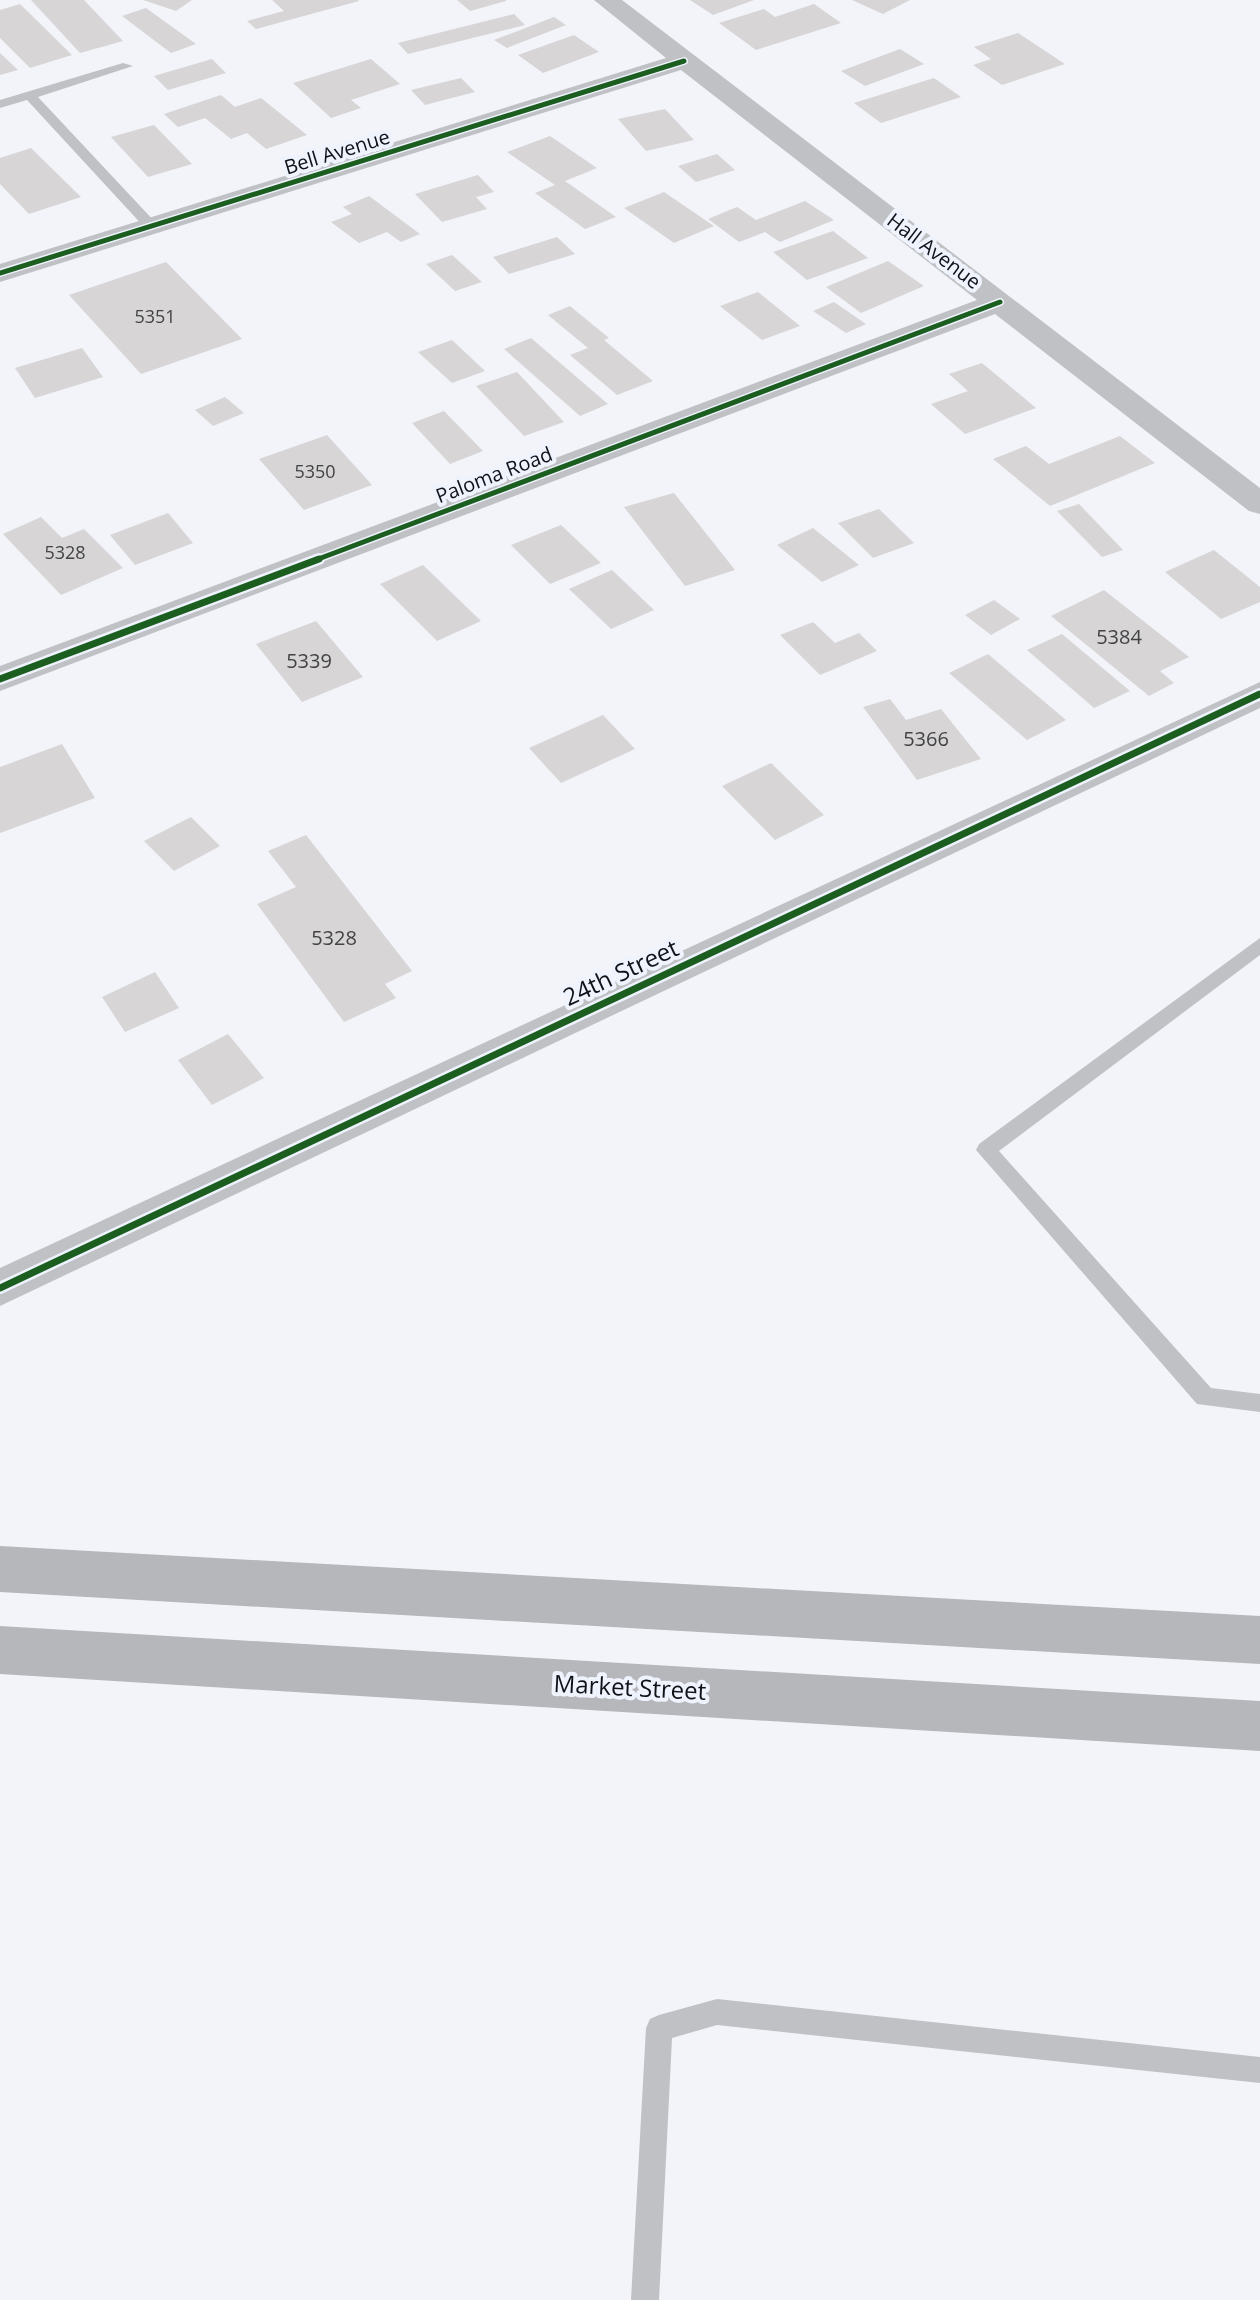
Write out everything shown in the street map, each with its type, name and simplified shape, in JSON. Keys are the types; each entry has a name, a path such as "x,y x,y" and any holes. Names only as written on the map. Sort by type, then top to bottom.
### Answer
{"main road":[{"path":"0,1569 1260,1640"},
{"name":"Market Street","path":"0,1650 1260,1726"}],"street":[{"name":"Hall Avenue","path":"606,0 1260,504"},
{"name":"Bell Avenue","path":"0,273 684,61"},
{"name":"Paloma Road","path":"0,679 1000,302"},
{"name":"24th Street","path":"0,1288 1260,694"}],"lane":[{"path":"0,104 127,66"},
{"path":"30,95 151,226"},
{"path":"1260,945 986,1150 1205,1397 1260,1403"},
{"path":"645,2300 659,2028 717,2012 1260,2070"}],"building":[{"path":"31,0 84,0 123,41 80,53"},
{"path":"143,0 192,0 176,11"},
{"path":"272,0 359,1 256,29 247,21 284,11"},
{"path":"457,0 506,0 506,1 470,11"},
{"path":"690,0 754,0 713,15"},
{"path":"852,0 910,0 883,14"},
{"path":"20,4 72,55 30,68 0,38 0,10"},
{"path":"814,4 841,23 756,50 719,23 764,9 775,17"},
{"path":"146,8 196,44 171,53 122,16"},
{"path":"514,14 525,25 408,54 398,43"},
{"path":"554,17 566,25 507,48 494,40"},
{"path":"1018,33 1065,64 1002,85 973,65 991,59 974,47"},
{"path":"574,35 599,52 543,73 518,55"},
{"path":"900,49 924,64 865,86 841,71"},
{"path":"0,53 18,70 0,75"},
{"path":"212,59 226,73 168,90 154,76"},
{"path":"371,59 400,84 351,100 361,108 331,118 293,83"},
{"path":"461,78 475,92 425,105 411,90"},
{"path":"934,78 961,97 881,123 854,103"},
{"path":"221,95 235,107 261,98 307,135 266,149 247,133 231,139 205,118 178,127 164,114"},
{"path":"665,109 694,140 646,151 618,119"},
{"path":"154,125 192,164 148,177 111,137"},
{"path":"550,136 597,168 565,181 616,217 585,229 535,193 555,185 507,152"},
{"path":"31,148 81,197 29,214 0,184 0,158"},
{"path":"717,154 735,170 696,182 678,166"},
{"path":"478,175 494,192 476,197 487,209 442,222 415,194"},
{"path":"664,192 714,226 674,243 624,208"},
{"path":"369,196 420,234 401,242 387,232 359,243 331,222 352,214 343,207"},
{"path":"805,201 834,220 780,242 765,232 739,242 708,219 737,207 756,220"},
{"path":"833,231 868,258 807,280 773,252"},
{"path":"557,237 575,254 509,274 493,257"},
{"path":"452,255 482,282 455,291 426,264"},
{"path":"888,261 924,286 861,313 826,287"},
{"path":"166,262 242,339 141,374 69,295"},
{"path":"758,292 800,326 762,340 720,306"},
{"path":"834,302 866,324 846,333 813,311"},
{"path":"570,306 609,338 604,340 653,381 617,395 570,355 588,348 548,315"},
{"path":"531,338 608,404 580,416 504,349"},
{"path":"452,340 485,371 452,383 418,352"},
{"path":"82,348 103,377 35,398 15,368"},
{"path":"982,363 1036,408 965,434 931,404 968,391 949,374"},
{"path":"517,372 564,422 524,436 476,386"},
{"path":"225,397 244,413 213,426 195,410"},
{"path":"444,411 483,451 450,464 412,423"},
{"path":"327,435 372,485 304,510 259,459"},
{"path":"1120,436 1155,463 1050,506 993,459 1026,446 1049,464"},
{"path":"674,493 735,570 685,586 624,507"},
{"path":"1079,504 1123,550 1102,557 1057,511"},
{"path":"879,509 914,543 873,558 838,523"},
{"path":"168,513 193,543 135,565 110,535"},
{"path":"41,517 62,538 84,529 123,568 61,595 3,534"},
{"path":"561,525 601,563 550,584 511,545"},
{"path":"813,528 859,565 822,582 777,545"},
{"path":"1214,550 1260,587 1260,602 1221,619 1165,572"},
{"path":"423,565 481,621 437,641 380,584"},
{"path":"612,570 654,610 611,629 569,589"},
{"path":"1104,590 1189,657 1160,671 1174,683 1149,696 1051,616"},
{"path":"994,600 1020,619 991,635 965,615"},
{"path":"316,621 363,677 302,702 256,644"},
{"path":"813,622 835,643 859,633 877,651 820,675 780,635"},
{"path":"1062,634 1130,691 1094,708 1027,650"},
{"path":"988,654 1066,720 1027,740 949,673"},
{"path":"890,699 906,720 941,709 981,759 917,780 863,707"},
{"path":"603,715 635,749 561,783 529,748"},
{"path":"62,744 95,798 0,833 0,767"},
{"path":"771,763 824,815 775,840 722,786"},
{"path":"191,817 220,846 174,871 144,841"},
{"path":"306,835 412,971 385,984 396,998 344,1022 257,904 296,887 268,851"},
{"path":"155,972 179,1008 125,1032 102,997"},
{"path":"228,1034 264,1078 212,1105 178,1060"}],"cycle path":[{"path":"0,273 684,61"},
{"path":"0,679 1000,302"},
{"path":"0,1288 1260,694"}]}
